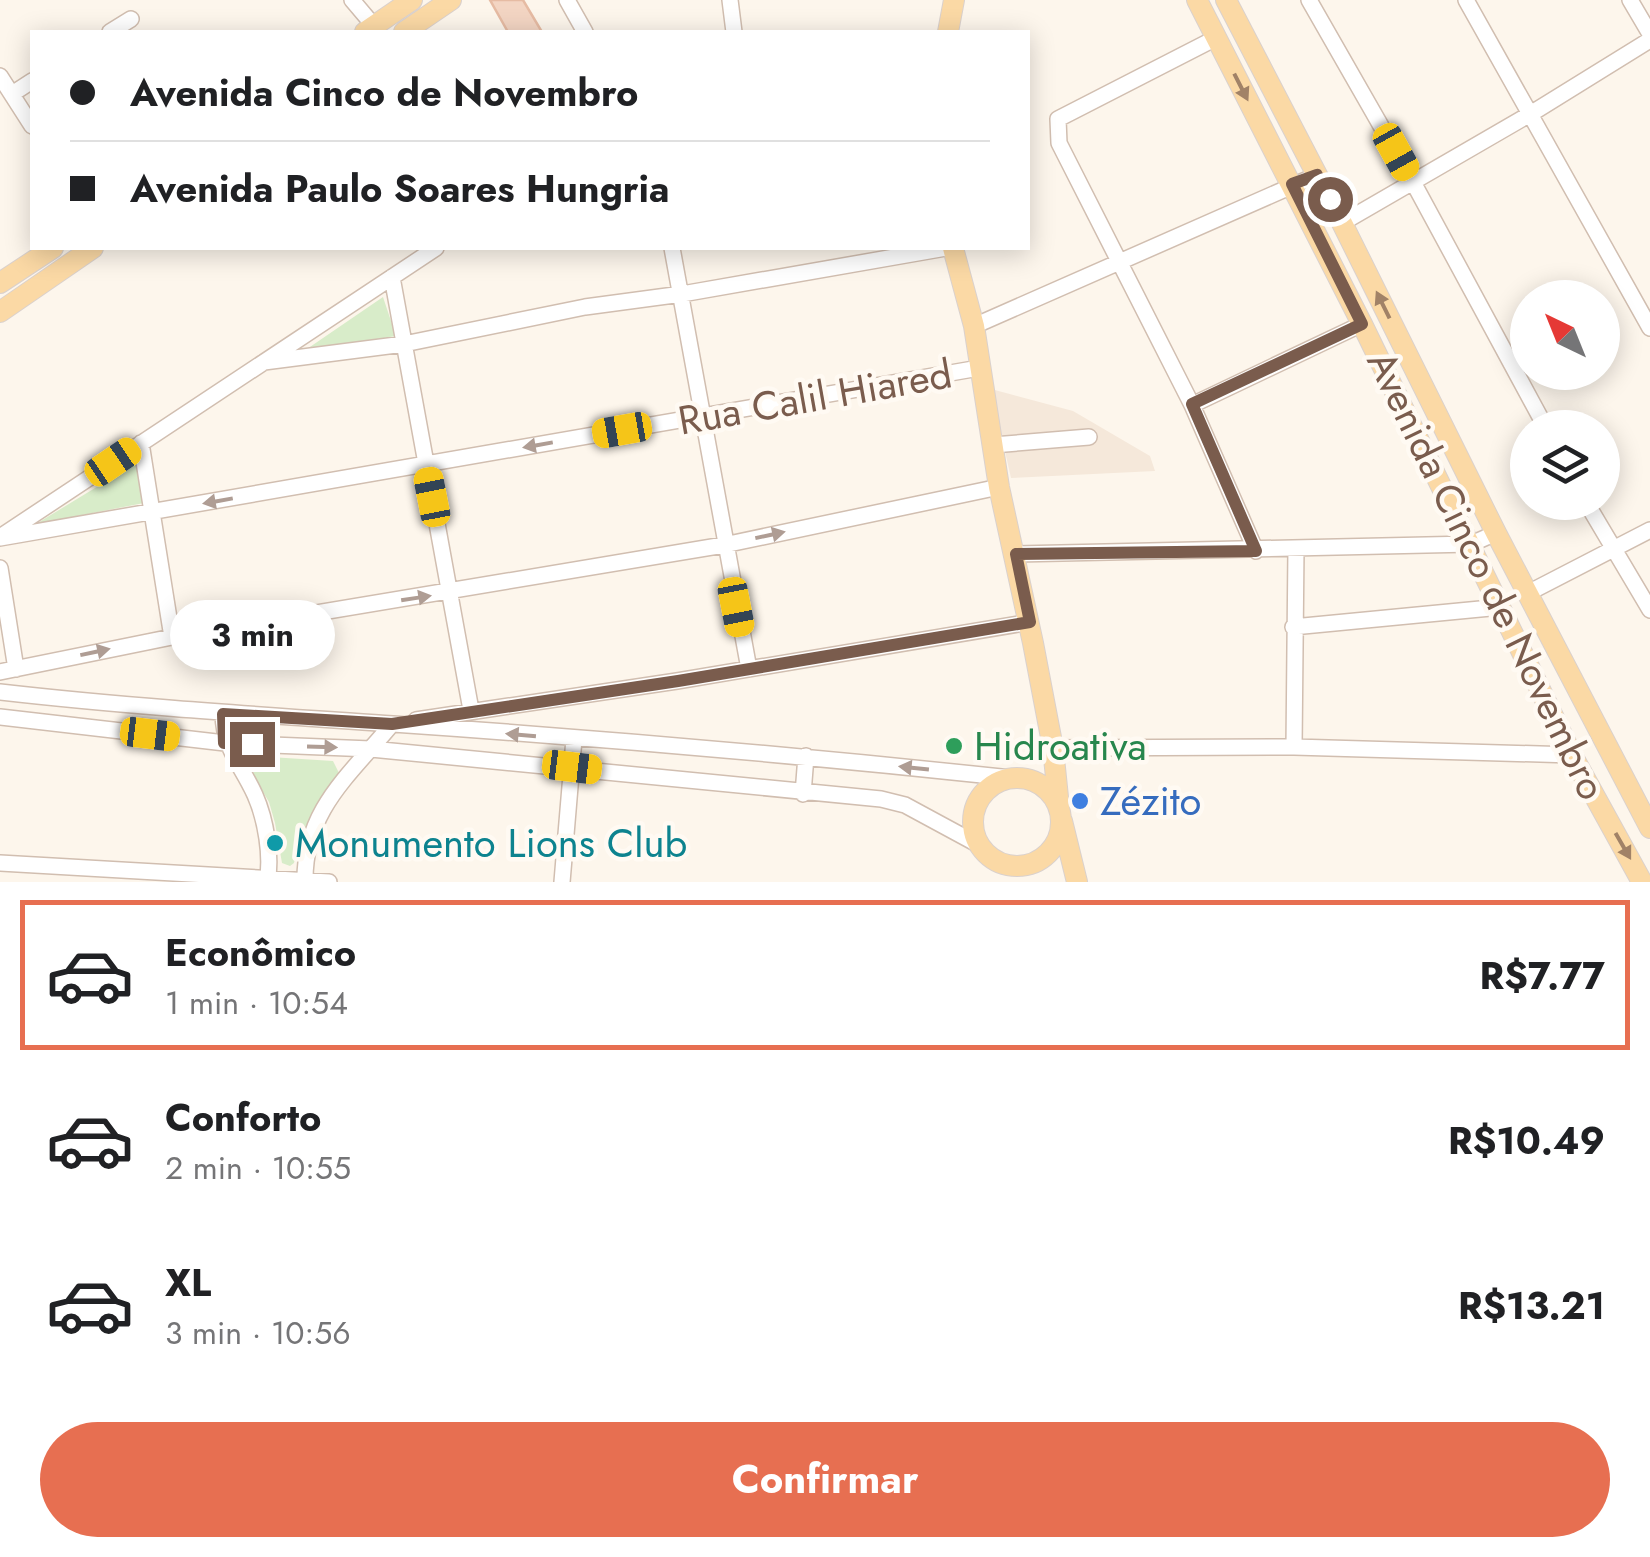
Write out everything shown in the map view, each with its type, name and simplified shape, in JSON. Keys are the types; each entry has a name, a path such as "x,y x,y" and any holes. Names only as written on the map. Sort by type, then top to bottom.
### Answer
{"main road":[{"path":"369,29 412,0"},
{"path":"407,30 451,0"},
{"path":"948,30 954,0"},
{"name":"Avenida Cinco de Novembro","path":"1197,0 1362,324 1572,755 1642,882"},
{"name":"Avenida Cinco de Novembro","path":"1226,0 1650,828"},
{"path":"0,283 50,250"},
{"path":"0,312 90,250"},
{"path":"951,250 974,326 999,487 1030,622 1060,814 1077,882"},
{"path":"1016,778 1042,763 1050,743"},
{"path":"1000,863 1029,864 1053,848 1060,814 1048,790 1030,779 997,782 977,802 973,831 978,844 1000,863 1028,882"}],"street":[{"path":"352,0 369,29"},
{"path":"566,0 584,30"},
{"path":"730,0 734,30"},
{"path":"1309,0 1536,410"},
{"path":"1466,0 1650,328"},
{"path":"1342,223 1532,114 1650,37 1630,0"},
{"path":"113,30 131,19"},
{"path":"1216,38 1058,119 1059,143 1192,404 1256,551"},
{"path":"0,76 30,123"},
{"path":"12,94 30,82"},
{"path":"974,326 1317,175"},
{"path":"0,538 433,250"},
{"path":"672,250 749,669"},
{"path":"264,362 404,344 585,307 938,250"},
{"path":"392,277 471,710"},
{"path":"1192,404 1362,324"},
{"name":"Rua Calil Hiared","path":"0,538 979,368"},
{"path":"993,445 1090,437"},
{"path":"141,443 172,637"},
{"path":"0,568 8,670 172,637 724,545 999,487"},
{"path":"1596,520 1650,610"},
{"path":"1528,593 1650,530"},
{"path":"1016,554 1471,544 1496,533"},
{"path":"1294,747 1296,548"},
{"path":"1293,627 1501,607"},
{"path":"305,880 304,854 317,820 352,768 392,724 1030,622"},
{"path":"0,692 223,714 806,756 1016,778"},
{"path":"223,714 224,743 256,799 271,866 267,880"},
{"path":"0,717 224,743 371,749 881,799 905,805 978,844"},
{"path":"562,882 574,739"},
{"path":"1050,743 1572,755"},
{"path":"803,794 806,756"},
{"path":"0,863 330,882"}],"shaded area":[{"path":"991,389 1073,411 1150,456 1155,471 1011,478"}],"green space":[{"path":"383,297 396,336 304,351"},
{"path":"136,463 144,503 36,524"},
{"path":"270,757 333,761 342,779 312,818 290,866 282,863 269,802 253,775 254,768"}],"building":[{"path":"490,0 523,0 541,30 507,30"}],"place":[{"name":"Hidroativa","path":"954,746"},
{"name":"Zézito","path":"1080,801"},
{"name":"Monumento Lions Club","path":"275,843"}],"route":[{"path":"252,744 224,743 223,714 392,724 1030,622 1016,554 1256,551 1192,404 1362,324 1292,184 1317,175 1330,199"}]}
